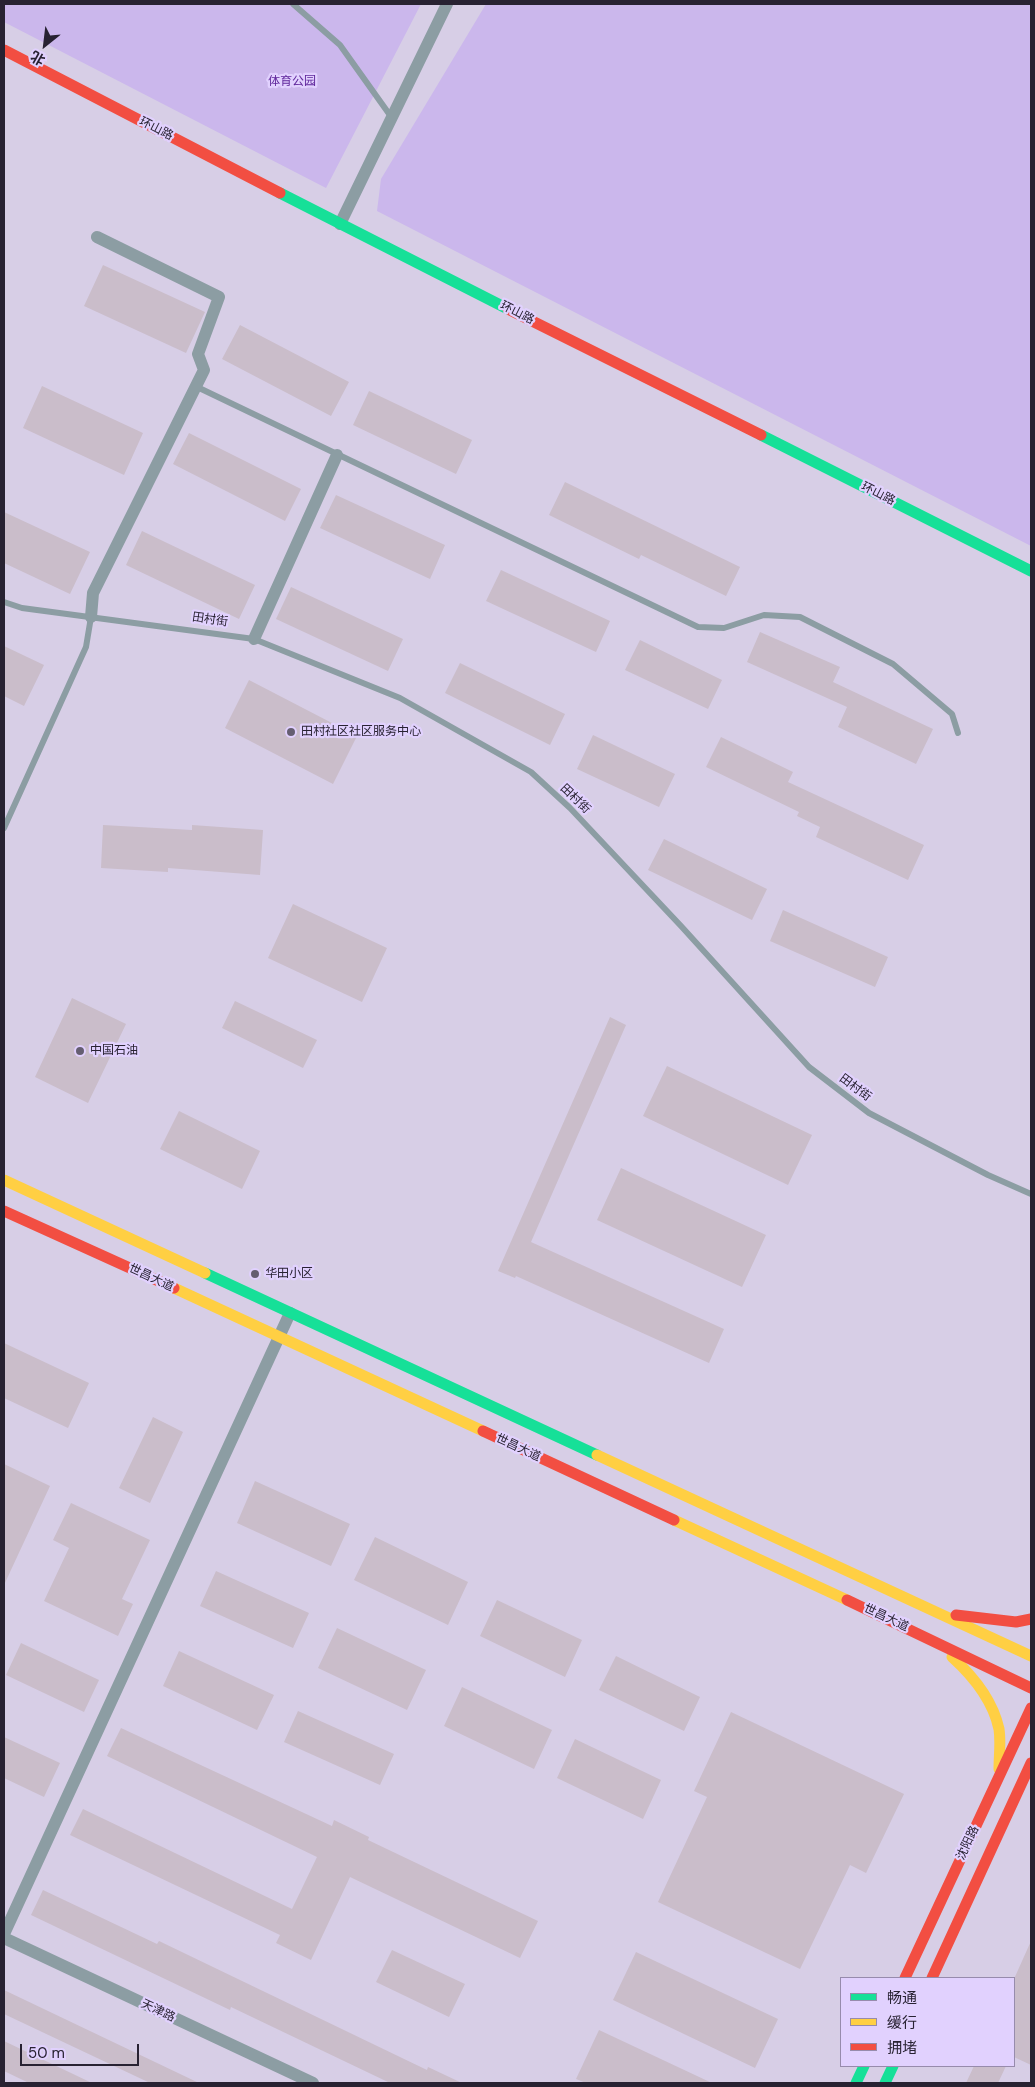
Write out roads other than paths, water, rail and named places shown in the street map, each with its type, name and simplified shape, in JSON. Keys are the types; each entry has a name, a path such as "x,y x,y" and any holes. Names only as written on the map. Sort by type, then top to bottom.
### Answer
{"main road":[{"name":"环山路","path":"4,50 340,224 1031,571"},
{"name":"世昌大道","path":"4,1180 1031,1656"},
{"name":"世昌大道","path":"4,1211 933,1640 1031,1688"},
{"path":"940,1614 1016,1622 1031,1619"},
{"path":"933,1640 970,1673 997,1719 1000,1732 999,1777"},
{"name":"沈阳路","path":"905,1977 1031,1708"},
{"name":"沈阳路","path":"932,1977 1031,1763"},
{"path":"1013,1802 1031,1783"},
{"path":"856,2083 864,2067"},
{"path":"885,2083 893,2067"}],"street":[{"path":"340,224 447,4"},
{"path":"91,617 93,593 204,370 198,354 219,297 97,237"},
{"path":"254,639 336,454"},
{"path":"4,1934 290,1313"},
{"name":"天津路","path":"4,1938 313,2083"}],"lane":[{"path":"293,4 340,45 392,118"},
{"path":"195,386 698,627 724,628 764,615 800,617 893,664 952,714 958,733"},
{"name":"田村街","path":"4,602 22,608 254,639 400,698 531,772 570,808 681,926 809,1067 869,1112 988,1175 1031,1194"},
{"path":"4,828 86,647 91,617"}],"place":[{"name":"田村社区社区服务中心","path":"291,732"},
{"name":"中国石油","path":"80,1051"},
{"name":"华田小区","path":"255,1274"}],"park label":[{"name":"体育公园","path":"292,82"}]}
